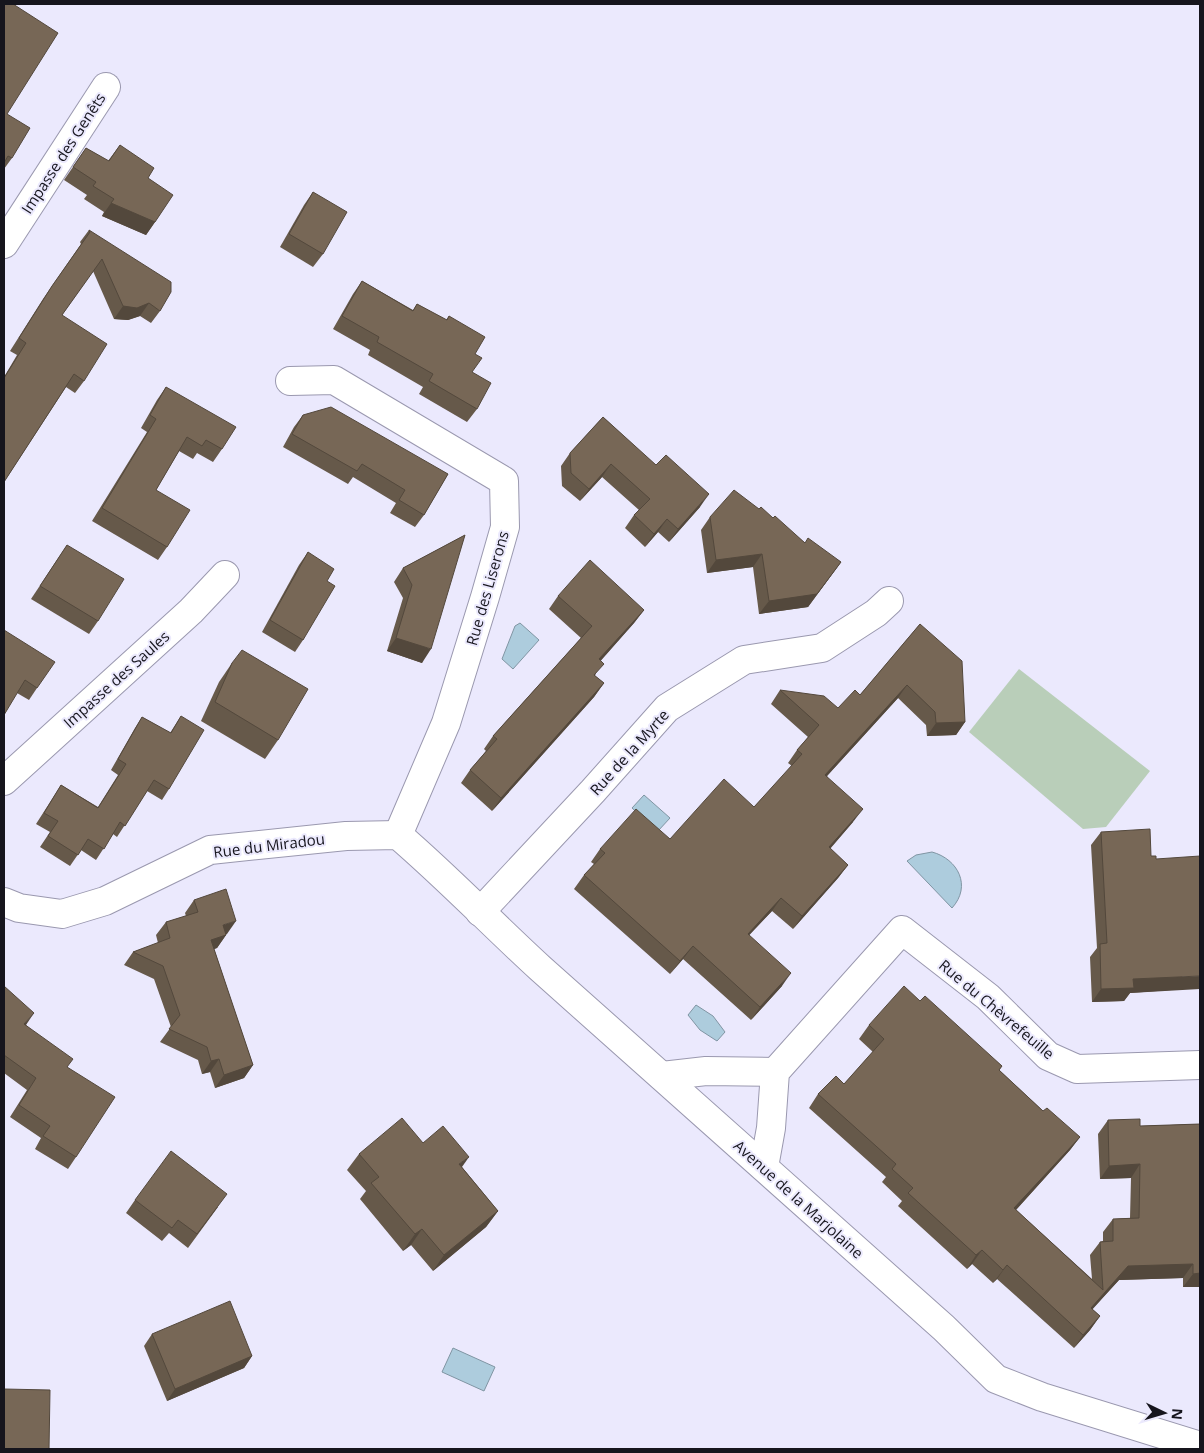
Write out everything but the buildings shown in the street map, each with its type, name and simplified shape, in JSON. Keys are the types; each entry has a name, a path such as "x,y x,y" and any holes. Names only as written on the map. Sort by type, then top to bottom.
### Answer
{"street":[{"name":"Impasse des Genêts","path":"4,244 106,88"},
{"name":"Rue des Liserons","path":"290,381 334,380 504,481 505,527 486,597 446,723 398,834"},
{"name":"Impasse des Saules","path":"4,781 191,611 225,575"},
{"name":"Rue de la Myrte","path":"480,912 593,791 667,708 744,660 822,648 876,614 889,601"},
{"name":"Avenue de la Marjolaine","path":"398,834 443,874 480,912 944,1328 996,1379 1042,1397 1200,1446"},
{"name":"Rue du Miradou","path":"4,902 19,908 62,914 105,901 210,850 346,836 398,834"},
{"name":"Rue du Chèvrefeuille","path":"775,1072 902,930 988,997 1048,1056 1077,1069 1200,1065"},
{"path":"662,1076 706,1071 775,1072 771,1128 764,1167"}],"green space":[{"path":"1019,669 1150,771 1106,827 1083,829 969,732"}],"water":[{"path":"520,623 539,640 513,669 502,659 515,626"},
{"path":"644,795 670,818 658,831 632,808"},
{"path":"932,852 949,861 959,874 961,891 958,900 952,908 907,861 916,855"},
{"path":"696,1005 713,1016 725,1032 717,1041 700,1030 688,1015"},
{"path":"453,1348 495,1367 484,1391 442,1372"}]}
